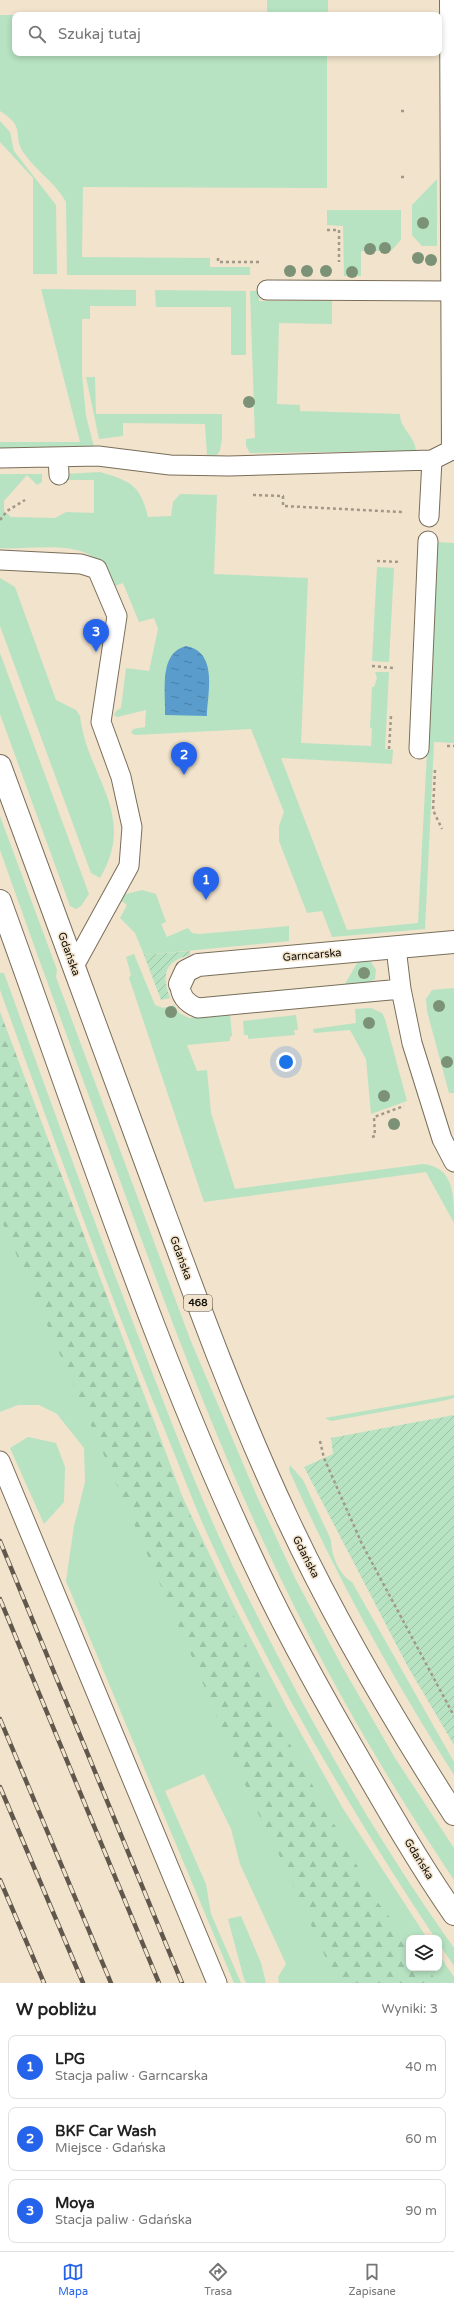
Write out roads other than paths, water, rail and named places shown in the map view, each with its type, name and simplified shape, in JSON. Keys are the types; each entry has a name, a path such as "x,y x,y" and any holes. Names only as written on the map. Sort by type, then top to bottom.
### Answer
{"main road":[{"path":"451,0 453,449"},
{"name":"Gdańska","path":"0,766 199,1306 248,1431 284,1513 327,1597 378,1689 454,1814"},
{"name":"Gdańska","path":"0,901 148,1308 200,1440 234,1518 304,1662 383,1801 454,1914"},
{"name":"Garncarska","path":"180,984 186,971 198,965 454,942"}],"lane":[{"path":"267,290 453,291"},
{"path":"0,458 58,466 98,456 170,465 229,466 432,460 453,449"},
{"path":"429,517 432,460"},
{"path":"419,749 428,541"},
{"path":"0,560 81,564 97,569 117,616 101,722 121,777 132,827 129,866 74,966"},
{"path":"396,948 401,989 412,1043 442,1139 454,1162"},
{"path":"180,984 182,996 186,1002 198,1008 401,989"},
{"path":"0,1461 217,1983"}],"water":[{"path":"186,646 196,650 203,656 207,664 209,685 207,716 165,715 165,674 167,665 171,656 177,650"}],"railway":[{"path":"0,1541 182,1983"},
{"path":"0,1599 159,1983"},
{"path":"0,1719 111,1983"},
{"path":"0,1787 83,1983"},
{"path":"0,1880 44,1983"}],"place":[{"name":"Moya","path":"96,652"},
{"name":"BKF Car Wash","path":"184,775"},
{"name":"LPG","path":"206,900"}]}
